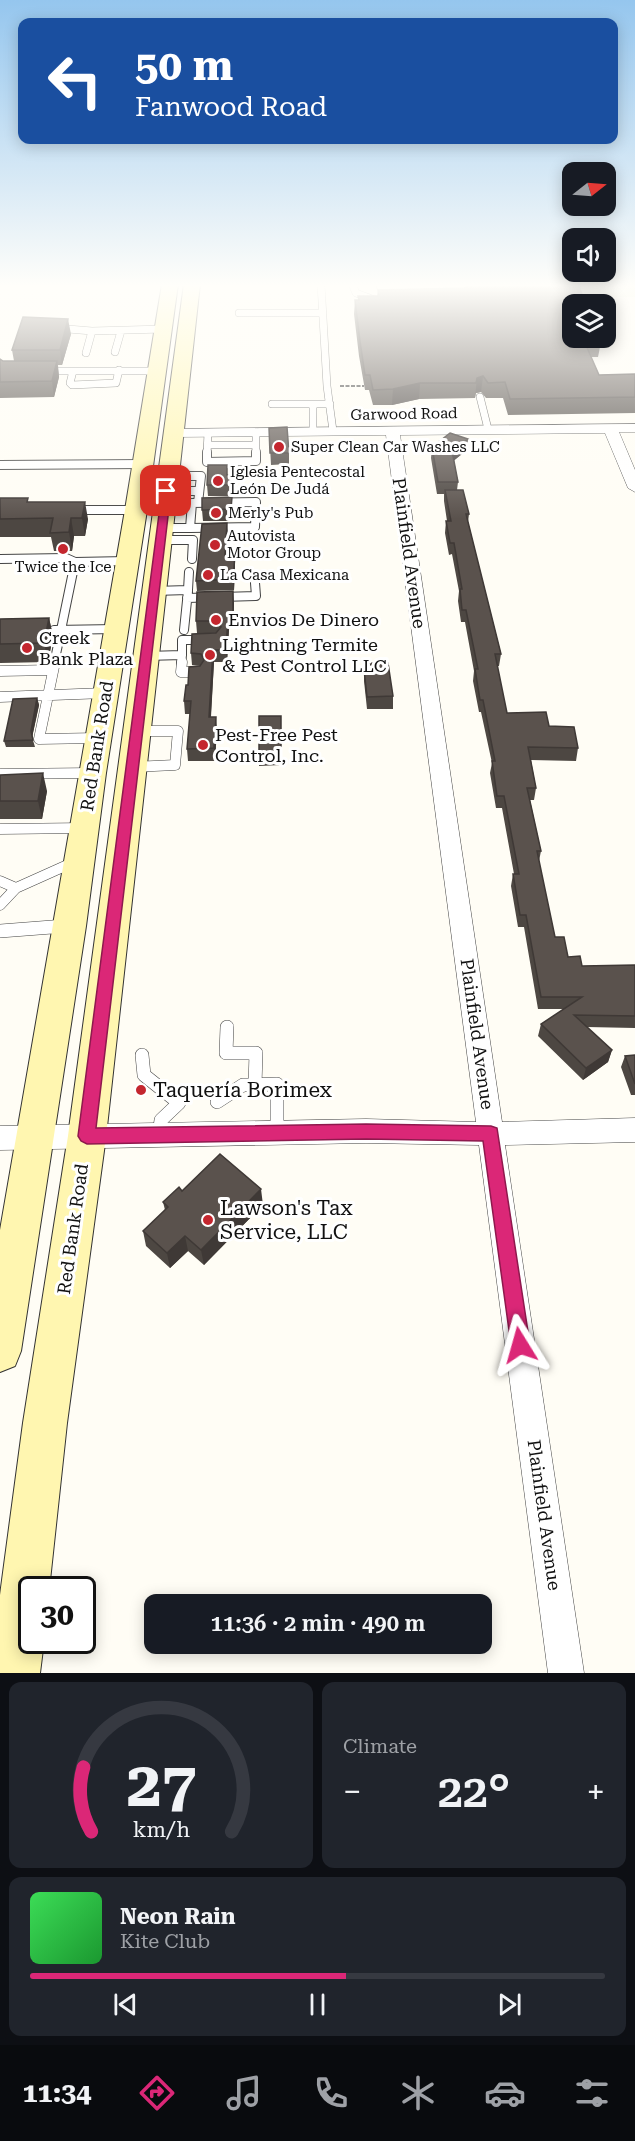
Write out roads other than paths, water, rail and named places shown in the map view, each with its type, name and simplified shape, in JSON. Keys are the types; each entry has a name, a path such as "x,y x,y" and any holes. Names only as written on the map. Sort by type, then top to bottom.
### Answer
{"main road":[{"name":"Red Bank Road","path":"0,1351 18,1137 70,926 97,738 159,362"},
{"name":"Red Bank Road","path":"15,1673 45,1423 87,1136 183,362"},
{"path":"150,418 174,433"},
{"path":"143,464 168,484"}],"street":[{"name":"Garwood Road","path":"174,433 208,439 256,438 313,431 635,428"},
{"path":"611,429 635,488"},
{"name":"Plainfield Avenue","path":"392,431 566,1673"},
{"path":"18,1137 366,1131 491,1134 635,1130"}],"lane":[{"path":"326,362 333,431"},
{"path":"73,371 70,383 72,385 100,385 116,383 119,370"},
{"path":"39,371 158,371"},
{"path":"480,397 488,429"},
{"path":"272,404 330,404"},
{"path":"313,404 313,431"},
{"path":"208,439 207,462 256,462 256,438"},
{"path":"0,465 143,464"},
{"path":"168,484 201,476 198,503"},
{"path":"168,484 199,491"},
{"path":"161,534 192,534 255,527 256,502 192,503 192,534 192,559"},
{"path":"68,510 136,510"},
{"path":"161,534 192,534"},
{"path":"0,559 66,558 75,562 127,561"},
{"path":"75,562 39,739 97,738"},
{"path":"184,630 189,572"},
{"path":"154,591 256,596 255,583"},
{"path":"41,630 116,629"},
{"path":"198,672 181,672 182,640 216,639"},
{"path":"146,656 182,655"},
{"path":"0,671 53,670"},
{"path":"0,697 106,693"},
{"path":"132,767 175,765 178,731 137,731"},
{"path":"0,774 92,773"},
{"path":"0,830 84,828"},
{"path":"0,905 16,888 80,859"},
{"path":"0,881 16,888"},
{"path":"0,930 70,926"},
{"path":"227,1027 226,1053 256,1053 255,1085"},
{"path":"142,1055 144,1075 179,1103 161,1120 159,1135"},
{"path":"218,1102 243,1085 277,1084 278,1133"}],"place":[{"name":"Super Clean Car Washes LLC","path":"279,447"},
{"name":"Iglesia Pentecostal León De Judá","path":"218,481"},
{"name":"Merly's Pub","path":"216,513"},
{"name":"Autovista Motor Group","path":"215,545"},
{"name":"Twice the Ice","path":"63,549"},
{"name":"La Casa Mexicana","path":"208,575"},
{"name":"Envios De Dinero","path":"216,620"},
{"name":"Creek Bank Plaza","path":"27,648"},
{"name":"Lightning Termite & Pest Control LLC","path":"210,655"},
{"name":"Pest-Free Pest Control, Inc.","path":"203,745"},
{"name":"Taquería Borimex","path":"141,1090"},
{"name":"Lawson's Tax Service, LLC","path":"208,1220"}]}
